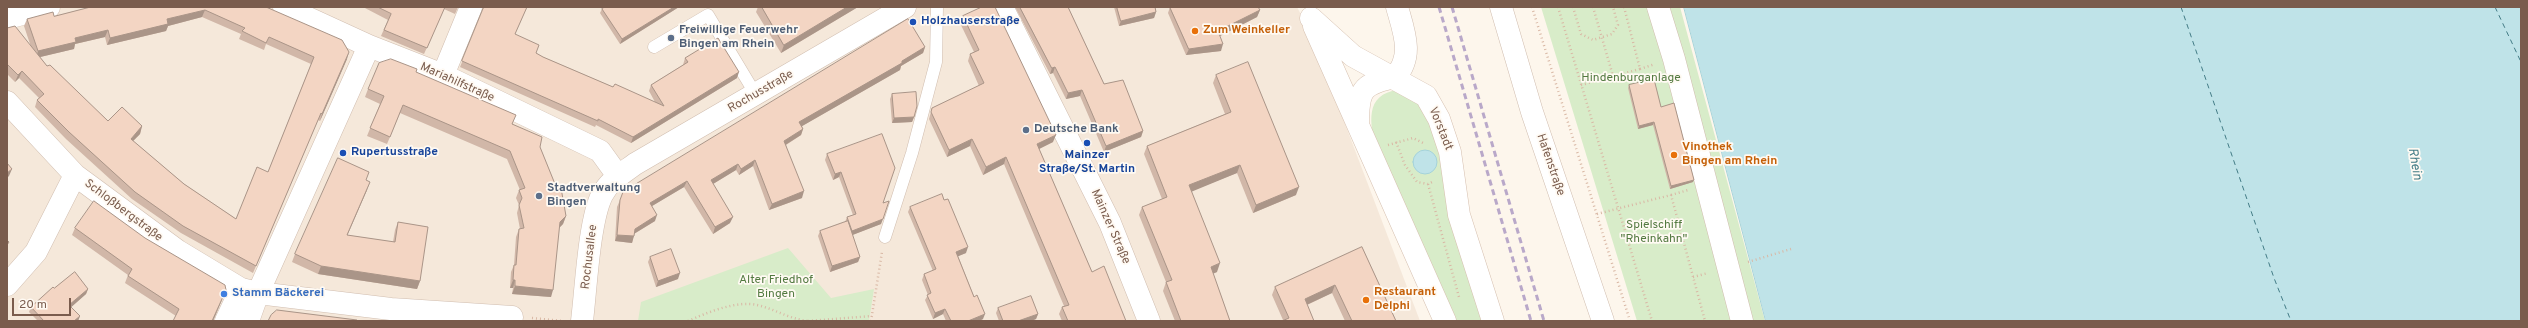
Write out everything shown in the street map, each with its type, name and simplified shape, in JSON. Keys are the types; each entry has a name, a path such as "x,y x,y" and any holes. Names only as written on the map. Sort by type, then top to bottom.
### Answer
{"street":[{"path":"7,18 49,7"},
{"name":"Mariahilfstraße","path":"284,7 369,46 443,75 600,151 618,176"},
{"path":"443,75 471,7"},
{"name":"Rochusstraße","path":"618,176 905,7"},
{"name":"Mainzer Straße","path":"1002,7 1110,223 1149,321"},
{"path":"1359,127 1358,100 1368,86 1395,77 1402,69 1408,51 1397,7"},
{"name":"Hafenstraße","path":"1501,7 1532,112 1603,321"},
{"path":"1658,7 1674,59 1742,321"},
{"name":"Vorstadt","path":"1308,12 1353,56 1395,77 1426,96 1439,120 1450,152 1459,215 1493,321"},
{"name":"Vorstadt","path":"1308,12 1445,321"},
{"path":"226,321 250,291 369,46"},
{"name":"Schloßbergstraße","path":"7,102 75,175 178,252 250,291"},
{"path":"7,286 36,252 75,175"},
{"name":"Rochusallee","path":"582,321 597,206 602,194 618,176"},
{"path":"250,291 390,315 512,317"},
{"path":"248,321 250,291"}],"lane":[{"path":"885,237 912,153 936,62 937,7"},
{"path":"654,47 708,15 756,95"}],"path":[{"path":"1532,7 1630,321"},
{"path":"1558,7 1652,321"},
{"path":"1573,7 1581,34 1593,40 1612,34 1618,26 1613,7"},
{"path":"1593,7 1613,76"},
{"path":"1581,85 1640,69 1624,7"},
{"path":"1396,142 1410,174 1417,182 1428,184 1461,304"},
{"path":"1597,214 1671,195 1705,321"},
{"path":"871,321 885,237"},
{"path":"1744,263 1791,249"},
{"path":"688,321 717,308 756,304 792,319 808,321 872,316"},
{"path":"512,317 567,321"}],"shaded area":[{"path":"7,7 1297,7 1310,32 1420,321 7,321"}],"green space":[{"name":"Hindenburganlage","path":"1541,7 1680,7 1765,321 1637,321"},
{"path":"1398,90 1429,111 1483,321 1450,321 1376,149 1372,130 1372,112 1379,97"},
{"name":"Alter Friedhof Bingen","path":"788,248 831,298 874,289 869,321 638,321 641,302"}],"water":[{"name":"Rhein","path":"1684,7 2521,7 2521,321 1766,321"},
{"path":"1425,150 1434,153 1437,162 1434,171 1425,174 1416,171 1413,162 1416,153"}],"building":[{"path":"91,7 266,7 342,40 349,52 322,114 321,113 256,266 183,226 135,192 69,132 37,100 44,94 22,71 18,75 7,64 7,28 15,26 47,66 50,65 108,121 122,107 142,126 131,139 184,184 236,219 257,167 268,172 314,57 269,37 266,43 242,31 245,28 205,10 167,19 168,24 110,38 108,30 75,38 76,42 38,51 27,19 53,12 54,16"},
{"path":"378,7 445,7 427,48 384,30 391,14"},
{"path":"484,7 527,7 515,34 539,45 536,53 613,87 615,84 664,106 651,85 688,62 685,58 718,38 739,72 633,137 598,119 598,121 462,61"},
{"path":"605,7 674,7 622,39 602,9"},
{"path":"762,7 847,7 784,45"},
{"path":"982,7 995,7 1056,135 1037,144 1092,272 1104,266 1126,321 1068,321 1062,307 1069,305 1006,157 986,167 972,139 949,150 931,112 932,108 984,83 970,54 979,50 963,16"},
{"path":"1020,7 1068,7 1104,84 1123,80 1143,131 1106,146 1082,90 1068,93 1055,67 1052,68"},
{"path":"1117,7 1155,7 1156,12 1121,21"},
{"path":"1170,7 1258,7 1260,10 1218,31 1223,44 1189,49"},
{"path":"908,19 925,47 902,61 902,63 799,122 803,129 784,141 804,191 772,204 755,160 741,169 738,164 711,180 733,217 715,227 687,181 650,203 657,215 635,229 634,236 617,235 620,200 623,192"},
{"path":"391,59 417,69 416,72 516,115 512,124 542,137 540,147 555,184 561,188 566,216 560,222 553,290 515,286 515,280 513,280 514,265 516,265 519,229 524,228 519,205 522,198 519,190 525,188 510,151 403,105 390,137 370,128 384,96 368,89 379,63"},
{"path":"1248,62 1299,187 1256,205 1240,165 1189,185 1220,263 1211,267 1230,321 1181,321 1166,282 1172,280 1142,207 1167,197 1147,146 1231,112 1216,75"},
{"name":"Vinothek Bingen am Rhein","path":"1654,79 1661,107 1674,103 1694,180 1671,186 1654,122 1639,126 1629,85"},
{"path":"916,92 917,106 914,117 894,118 892,94"},
{"path":"882,134 895,168 883,203 889,201 883,219 852,231 847,217 856,214 841,172 835,174 827,154"},
{"path":"338,158 369,172 366,180 370,182 347,235 395,242 398,222 428,227 420,281 321,266 295,254"},
{"path":"7,163 12,169 7,173"},
{"path":"942,194 944,200 948,199 968,247 956,252 974,297 977,295 985,314 968,321 951,321 945,309 935,313 927,295 931,293 924,274 936,269 910,207"},
{"path":"94,201 145,238 225,285 226,290 212,321 173,321 179,309 128,276 132,269 75,228"},
{"path":"848,221 860,257 832,266 820,231"},
{"path":"1362,247 1396,321 1352,321 1335,285 1305,299 1314,321 1282,321 1289,318 1275,287"},
{"path":"671,249 680,273 658,281 650,257"},
{"path":"75,272 88,289 69,305 80,316 74,321 44,321 31,307 53,287 54,288"},
{"path":"1031,296 1038,314 1018,321 1003,321 998,308"},
{"path":"277,310 358,321 268,321 271,315"}],"ferry route":[{"path":"2181,7 2274,278 2291,321"},
{"path":"2495,7 2521,62"}],"railway":[{"path":"1439,7 1531,321"},
{"path":"1452,7 1544,321"}],"place":[{"name":"Holzhauserstraße","path":"913,22"},
{"name":"Zum Weinkeller","path":"1195,31"},
{"name":"Freiwillige Feuerwehr Bingen am Rhein","path":"671,38"},
{"name":"Deutsche Bank","path":"1026,130"},
{"name":"Mainzer Straße/St. Martin","path":"1087,143"},
{"name":"Rupertusstraße","path":"343,153"},
{"name":"Vinothek Bingen am Rhein","path":"1674,155"},
{"name":"Stadtverwaltung Bingen","path":"539,196"},
{"name":"Stamm Bäckerei","path":"224,294"},
{"name":"Restaurant Delphi","path":"1366,300"}],"park label":[{"name":"Spielschiff \"Rheinkahn\"","path":"1654,233"}]}
